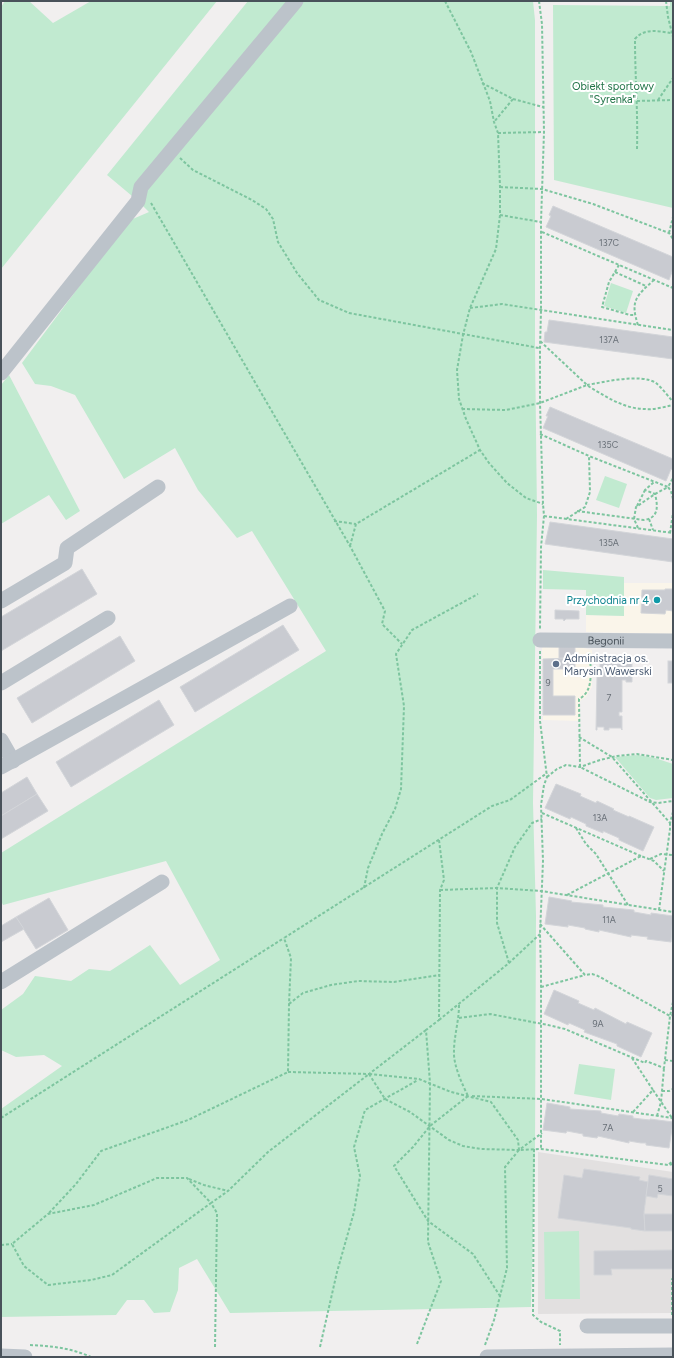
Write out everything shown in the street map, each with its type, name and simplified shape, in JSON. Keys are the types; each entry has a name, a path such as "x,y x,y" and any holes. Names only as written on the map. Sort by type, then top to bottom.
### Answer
{"street":[{"path":"1,373 138,201 141,187 296,1"},
{"path":"1,601 65,563 67,548 158,487"},
{"path":"1,740 7,764 290,606"},
{"path":"1,683 108,618"},
{"name":"Begonii","path":"540,640 673,641"},
{"path":"1,982 162,882"},
{"path":"587,1326 672,1319"},
{"path":"485,1354 673,1355"},
{"path":"1,1356 25,1357"}],"path":[{"path":"445,1 471,52 490,101 494,122 498,133 500,187 500,215 496,249 470,308 463,335 457,370 459,399 480,450 489,463 507,483 526,498 543,504"},
{"path":"539,1 542,24 544,107 541,222 542,311 540,341 540,434 544,516 541,547 540,721 548,777"},
{"path":"666,1 673,38"},
{"path":"637,149 635,39 639,34 646,32 671,33"},
{"path":"658,100 673,78"},
{"path":"482,83 514,99 544,107"},
{"path":"494,122 514,99"},
{"path":"637,101 673,100"},
{"path":"498,133 544,132"},
{"path":"172,150 193,170 252,200 266,210 273,219 278,242 298,273 319,300 350,313 540,348"},
{"path":"141,187 334,521 350,546 386,611 382,624 402,644"},
{"path":"500,187 542,190 593,204 669,233 673,239"},
{"path":"500,215 541,222"},
{"path":"669,233 672,228 673,216"},
{"path":"542,232 673,288"},
{"path":"619,265 610,282 602,307 635,315"},
{"path":"615,272 646,286"},
{"path":"638,325 635,315 635,302 646,286 654,280"},
{"path":"470,308 502,304 673,330"},
{"path":"540,341 587,385 612,400 634,408 645,410 673,405"},
{"path":"462,409 506,410 540,403 587,385 632,379 651,381 657,384 673,402"},
{"path":"540,434 589,456 668,487 671,491 673,499"},
{"path":"334,521 356,524 480,450"},
{"path":"565,519 585,507 590,492 589,456"},
{"path":"636,508 655,494 668,487 673,478"},
{"path":"638,528 634,519 636,508 645,490 654,482"},
{"path":"645,490 655,494"},
{"path":"577,512 644,520 649,519 656,513 657,504 655,494"},
{"path":"544,516 672,533 673,513"},
{"path":"649,519 653,530"},
{"path":"350,546 356,524"},
{"path":"364,889 368,868 382,834 396,810 401,789 404,706 396,654 412,630 478,594"},
{"path":"580,767 579,698 584,696 590,687 591,649"},
{"path":"579,737 612,757 670,823"},
{"path":"580,767 612,757 637,754 672,761"},
{"path":"541,1149 542,1099 540,924 543,861 541,798 548,777 557,768 566,765 580,767 647,801 653,803 673,801"},
{"path":"1,1118 284,938 364,889 492,806 510,800 547,773"},
{"path":"659,910 670,823 673,812"},
{"path":"542,813 650,859 659,864 664,871"},
{"path":"509,963 498,923 497,888 515,847 532,823 542,819"},
{"path":"575,827 586,844 596,854 609,873 628,905"},
{"path":"439,840 444,880 440,890 439,1020"},
{"path":"650,859 655,856 667,854 673,855"},
{"path":"566,895 641,856"},
{"path":"440,890 497,888 541,891 673,912"},
{"path":"540,924 585,975"},
{"path":"12,1244 24,1266 48,1285 91,1280 112,1275 228,1191 268,1152 459,1005 509,963 540,934"},
{"path":"284,938 291,958 288,1072"},
{"path":"289,1004 303,993 331,985 358,981 394,982 439,974"},
{"path":"541,987 592,974 672,1015"},
{"path":"657,1116 661,1102 673,1002"},
{"path":"459,1005 459,1018 454,1052 460,1080 468,1096"},
{"path":"459,1018 490,1014 564,1029 645,1064 646,1061 664,1068"},
{"path":"417,1344 441,1281 428,1242 430,1083 426,1030"},
{"path":"631,1057 672,1118"},
{"path":"665,1060 673,1061"},
{"path":"1,1244 12,1244 48,1214 76,1184 101,1150 188,1120 288,1072 369,1074 419,1079 451,1092 491,1102 500,1112 518,1140 519,1150"},
{"path":"369,1074 385,1098 410,1112 449,1140 463,1146 481,1149 541,1149 668,1165 673,1164"},
{"path":"320,1347 337,1272 354,1212 360,1176 354,1148 365,1110 419,1079"},
{"path":"662,1091 669,1091 673,1089"},
{"path":"633,1112 653,1090"},
{"path":"500,1296 473,1254 428,1221 394,1166 413,1148 430,1126 468,1096 542,1099 672,1118"},
{"path":"485,1354 507,1268 505,1167 519,1150 542,1133"},
{"path":"534,1149 533,1315 541,1322 560,1331 560,1344"},
{"path":"668,1165 673,1161"},
{"path":"48,1214 94,1205 157,1178 188,1178 204,1185 228,1191"},
{"path":"188,1178 212,1203 217,1213 215,1347"},
{"path":"672,1319 673,1279"},
{"path":"53,1346 73,1350 90,1357"}],"shaded area":[{"path":"624,583 673,583 673,634 586,632 586,615 624,616"},
{"path":"544,646 575,646 592,650 592,687 586,697 580,701 580,721 543,720 542,648"},
{"path":"538,1152 673,1172 673,1313 538,1314"}],"green space":[{"path":"5,1 29,1 53,23 91,1 217,1 1,269 1,7"},
{"path":"248,1 533,1 535,20 535,345 537,515 533,803 536,916 535,1151 531,1307 230,1313 197,1259 179,1268 178,1290 170,1312 154,1313 144,1300 127,1300 116,1315 1,1317 1,1109 62,1066 44,1055 16,1057 1,1050 1,1010 23,994 35,976 71,981 89,969 110,971 150,945 180,985 220,960 166,861 3,905 1,901 1,853 326,651 252,531 237,538 198,490 175,448 124,479 75,395 51,386 35,384 22,363 128,221 149,212 107,175"},
{"name":"Obiekt sportowy \"Syrenka\"","path":"670,1 673,1 673,208 554,180 553,5 670,6"},
{"path":"611,283 633,291 626,313 604,306"},
{"path":"9,375 80,511 66,520 49,495 1,524 1,385"},
{"path":"605,476 627,484 619,508 596,500"},
{"path":"543,570 624,577 624,616 586,615 586,590 543,589"},
{"path":"638,755 655,758 673,764 673,798 656,800 650,798 615,757"},
{"path":"579,1064 615,1069 611,1100 574,1094"},
{"path":"579,1231 580,1299 545,1299 544,1232"}],"building":[{"path":"553,206 673,257 673,269 669,280 546,227 551,216 549,215"},
{"path":"549,320 673,337 673,359 544,342 545,332 547,332"},
{"path":"550,407 673,459 673,470 671,469 666,481 543,428"},
{"path":"550,522 673,539 673,562 545,544"},
{"path":"82,569 97,594 1,651 1,617"},
{"name":"Przychodnia nr 4","path":"673,589 673,611 666,610 665,614 641,613 642,590"},
{"path":"555,610 579,611 579,619 566,619 564,621 563,619 555,619"},
{"path":"283,625 299,650 195,712 180,687"},
{"path":"120,636 135,661 32,723 17,698"},
{"path":"559,646 575,646 575,658 559,658"},
{"path":"575,658 575,669 553,669 553,696 575,696 575,715 543,715 543,659"},
{"path":"600,660 632,661 632,682 622,680 622,712 619,712 619,716 622,716 622,730 621,728 609,728 609,730 604,730 604,727 597,727 596,730 597,677 600,677"},
{"path":"668,661 673,661 673,683 668,683"},
{"path":"159,700 174,725 71,787 56,762"},
{"path":"27,777 37,794 1,816 1,793"},
{"path":"556,784 581,794 580,796 596,803 597,801 614,809 613,810 654,827 643,851 619,840 619,838 586,826 586,824 571,817 570,819 545,808"},
{"path":"37,794 48,811 1,839 1,816"},
{"path":"549,897 572,901 571,902 603,905 603,907 634,910 634,912 651,915 651,913 673,916 671,942 647,939 648,937 631,935 631,937 599,930 599,932 568,925 568,927 545,924"},
{"path":"49,898 68,930 36,949 16,917"},
{"path":"16,917 24,929 1,942 1,926"},
{"path":"554,990 579,1001 578,1003 594,1010 595,1008 626,1024 627,1022 652,1033 641,1057 617,1046 617,1044 584,1032 585,1030 569,1023 568,1025 544,1014"},
{"path":"547,1103 570,1107 570,1109 601,1111 601,1113 618,1116 619,1114 633,1116 633,1118 673,1122 669,1148 646,1145 646,1143 629,1141 629,1143 598,1136 597,1138 583,1136 583,1134 567,1131 566,1133 543,1130"},
{"path":"584,1169 640,1177 639,1180 648,1182 644,1212 645,1231 558,1218 564,1175 582,1178"},
{"path":"649,1175 673,1179 673,1196 658,1194 657,1198 646,1196"},
{"path":"644,1214 673,1214 673,1231 645,1231"},
{"path":"673,1250 673,1269 611,1269 612,1275 594,1275 594,1251"}],"place":[{"name":"Przychodnia nr 4","path":"657,600"},
{"name":"Administracja os. Marysin Wawerski","path":"556,664"}]}
